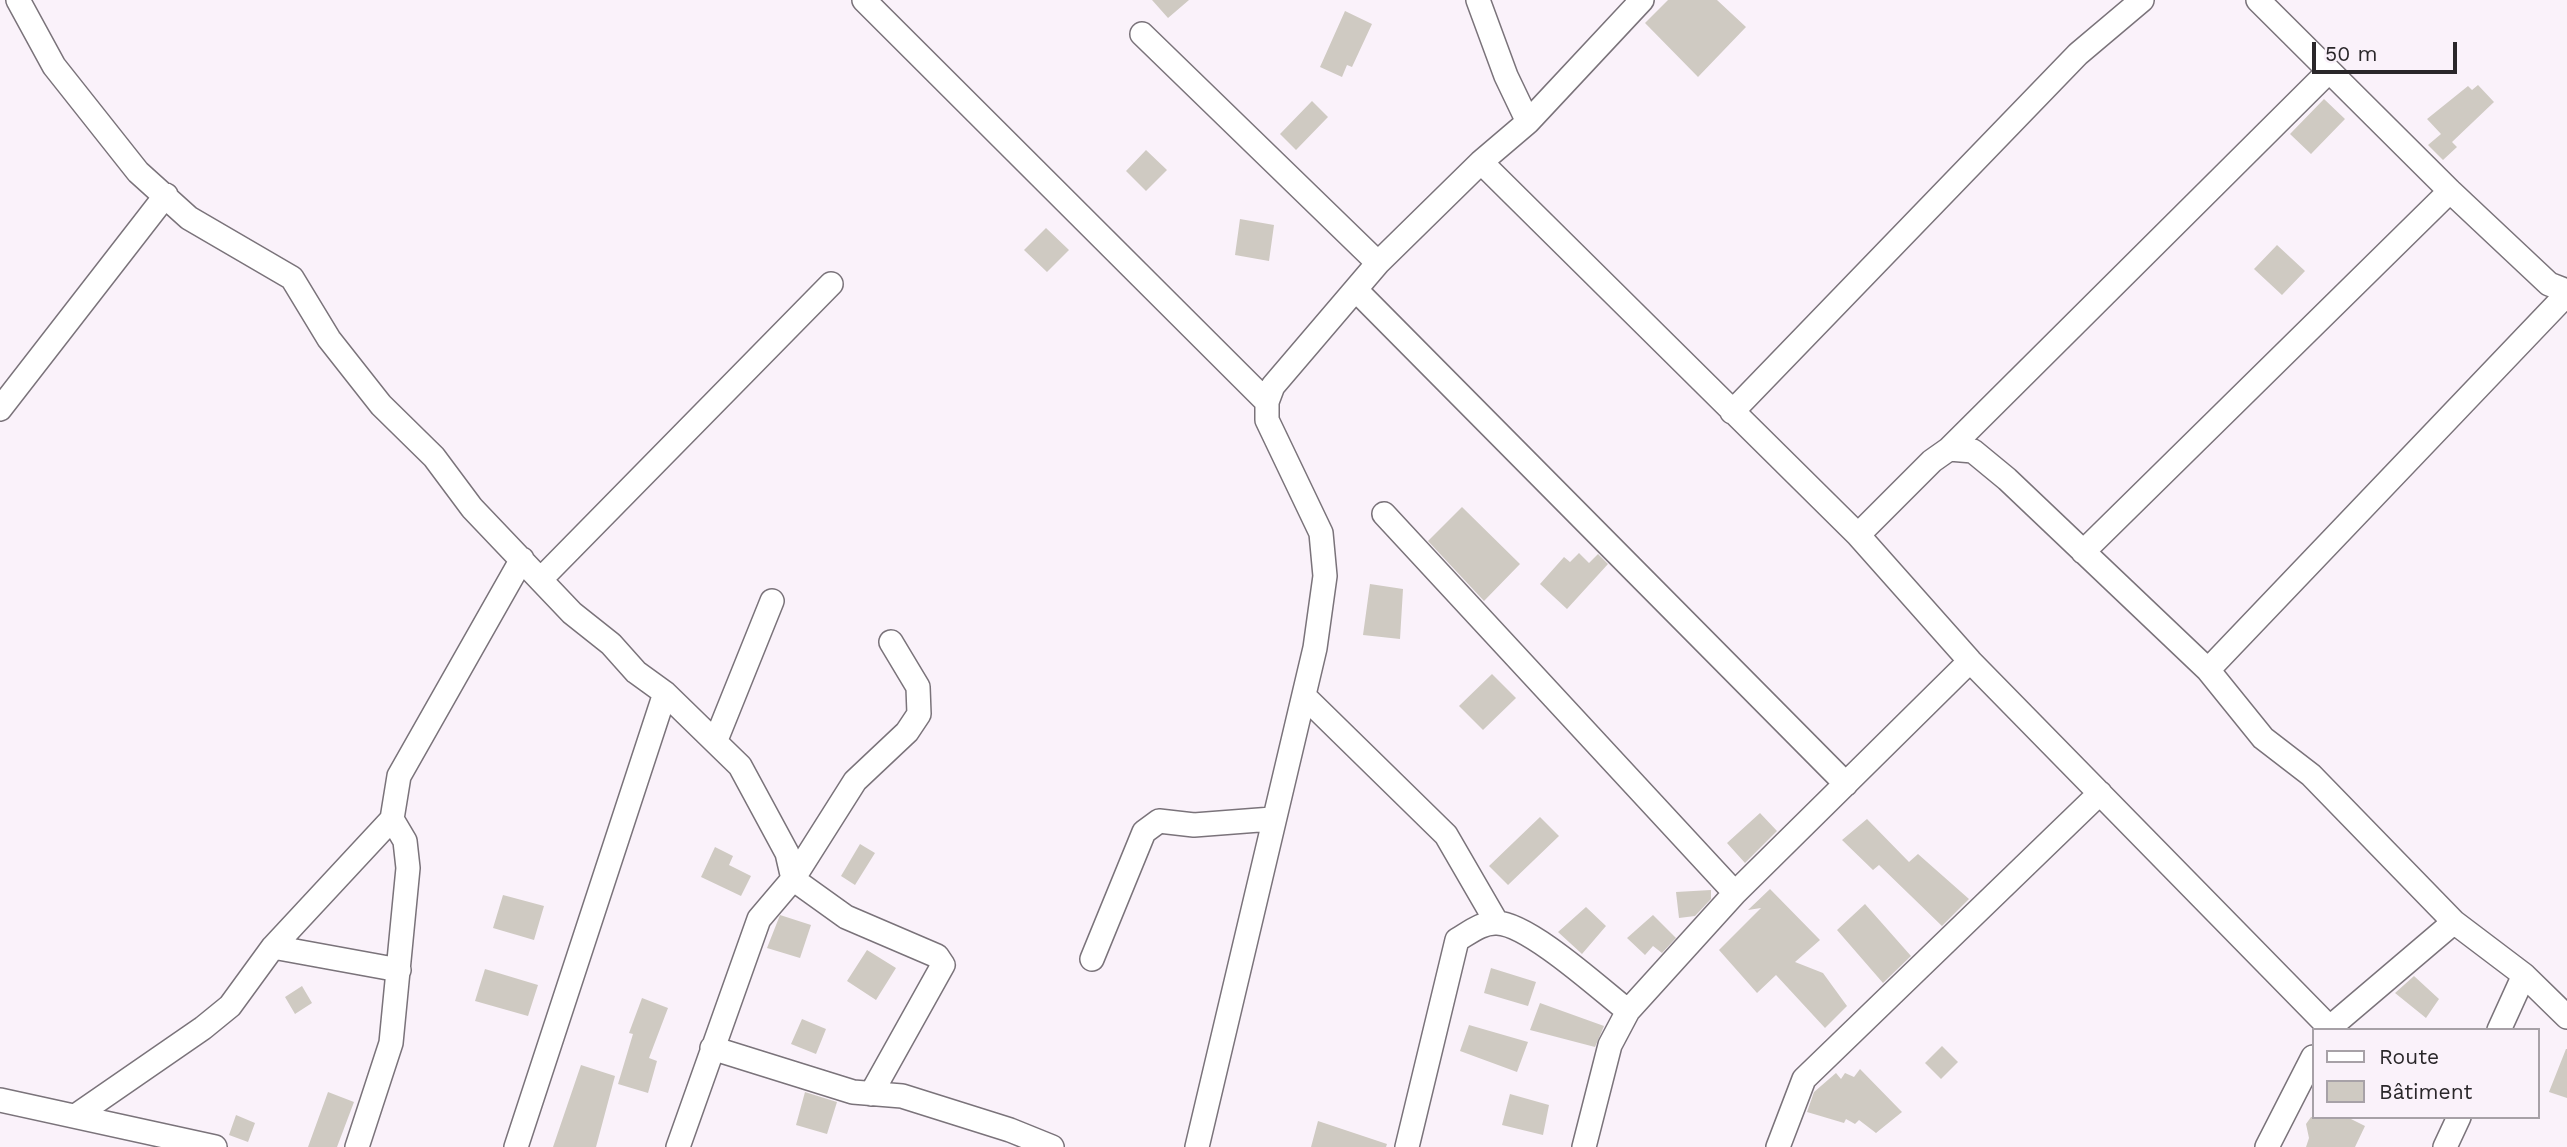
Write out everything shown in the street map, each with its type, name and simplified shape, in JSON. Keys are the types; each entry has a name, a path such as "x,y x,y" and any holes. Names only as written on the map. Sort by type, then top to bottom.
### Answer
{"street":[{"path":"18,0 54,66 138,172 189,218 292,278 329,340 381,405 434,457 472,508 542,578 572,613 611,644 636,672 665,693 740,766 787,853 793,879 846,917 937,956 943,965 871,1094"},
{"path":"864,0 1267,402"},
{"path":"1478,0 1506,76 1528,122"},
{"path":"1197,1147 1256,900 1272,819 1315,648 1325,576 1321,533 1267,419 1267,402 1273,386 1357,291 1378,263 1481,162 1528,122 1642,0"},
{"path":"1732,412 2078,54 2141,0"},
{"path":"2208,670 2567,293 2549,284 2449,191 2258,0"},
{"path":"1142,34 1378,263"},
{"path":"1858,535 1932,461 1950,449 2328,72"},
{"path":"1481,162 1858,535 1970,661 2328,1028 2454,922"},
{"path":"2083,552 2449,191"},
{"path":"0,408 166,195"},
{"path":"542,578 831,284"},
{"path":"1357,291 1846,783"},
{"path":"1950,449 1973,451 2007,479 2208,670 2263,738 2311,775 2454,922 2524,975 2567,1017"},
{"path":"1384,513 1735,893"},
{"path":"77,1115 203,1028 230,1006 273,947 392,819 399,776 522,559"},
{"path":"716,740 772,601"},
{"path":"678,1147 758,919 793,879 855,781 907,732 919,714 918,687 891,642"},
{"path":"1584,1147 1610,1045 1628,1010 1735,893 1970,661"},
{"path":"516,1147 665,693"},
{"path":"1304,696 1446,835 1497,923"},
{"path":"1778,1147 1804,1079 2100,793"},
{"path":"357,1147 391,1043 399,970 408,868 405,841 392,819"},
{"path":"1092,959 1144,832 1159,821 1194,825 1272,819"},
{"path":"1407,1147 1457,940 1483,924 1497,923 1522,929 1628,1010"},
{"path":"273,947 399,970"},
{"path":"2500,1028 2524,975"},
{"path":"712,1048 853,1092 902,1096 1010,1130 1052,1147"},
{"path":"2267,1147 2312,1059"},
{"path":"0,1100 215,1147"},
{"path":"2452,1145 2458,1119"}],"building":[{"path":"1152,0 1189,0 1168,18"},
{"path":"1668,0 1717,0 1746,27 1698,77 1645,23"},
{"path":"1345,11 1372,24 1352,67 1347,65 1342,77 1320,67"},
{"path":"2478,85 2494,102 2452,142 2457,147 2443,160 2428,145 2441,134 2427,119 2468,86 2472,90"},
{"path":"2324,99 2345,119 2311,154 2290,134"},
{"path":"1312,101 1328,117 1296,150 1280,134"},
{"path":"1146,150 1167,170 1146,191 1126,171"},
{"path":"1240,219 1274,225 1269,261 1235,255"},
{"path":"1046,228 1069,250 1047,272 1024,250"},
{"path":"2277,245 2305,271 2282,295 2254,269"},
{"path":"1462,507 1520,564 1484,601 1428,541"},
{"path":"1579,553 1589,563 1598,554 1608,564 1567,609 1540,584 1564,557 1570,562"},
{"path":"1370,584 1403,589 1400,639 1363,635"},
{"path":"1492,674 1516,698 1483,730 1459,706"},
{"path":"1760,813 1777,831 1745,863 1727,843"},
{"path":"1540,817 1559,836 1508,885 1489,866"},
{"path":"1867,819 1909,862 1918,854 1969,899 1942,926 1879,865 1873,870 1842,840"},
{"path":"860,844 875,853 855,885 841,876"},
{"path":"715,847 733,856 729,865 751,876 741,896 701,877"},
{"path":"1770,889 1820,940 1795,962 1823,973 1847,1006 1825,1028 1776,975 1757,993 1719,950 1761,908 1748,910"},
{"path":"1711,890 1711,899 1695,916 1679,918 1676,892"},
{"path":"503,895 544,906 534,940 493,928"},
{"path":"1865,904 1911,956 1883,983 1837,930"},
{"path":"1586,907 1606,926 1582,954 1558,932"},
{"path":"780,915 811,925 800,958 767,948"},
{"path":"1653,915 1676,938 1662,953 1653,946 1645,955 1627,938"},
{"path":"867,950 896,968 876,1000 847,981"},
{"path":"1491,968 1536,982 1528,1006 1484,993"},
{"path":"485,969 538,985 528,1016 475,1001"},
{"path":"2414,976 2439,999 2426,1018 2395,993"},
{"path":"302,986 312,1003 295,1014 285,997"},
{"path":"642,998 668,1008 649,1058 657,1061 648,1093 618,1084 633,1034 629,1033"},
{"path":"1540,1003 1604,1026 1595,1047 1530,1030"},
{"path":"802,1019 826,1029 816,1054 791,1044"},
{"path":"1469,1025 1528,1042 1517,1072 1460,1051"},
{"path":"1942,1046 1958,1062 1941,1079 1925,1063"},
{"path":"2567,1049 2567,1098 2549,1092"},
{"path":"581,1065 615,1076 596,1147 553,1147"},
{"path":"1860,1069 1902,1112 1876,1133 1859,1120 1855,1124 1846,1119 1844,1123 1807,1112 1814,1092 1836,1073 1841,1079 1845,1073 1854,1077"},
{"path":"328,1092 354,1102 337,1147 308,1147"},
{"path":"805,1092 837,1102 827,1134 796,1125"},
{"path":"1510,1094 1549,1105 1543,1135 1502,1125"},
{"path":"236,1115 255,1123 248,1142 229,1135"},
{"path":"2312,1117 2351,1119 2365,1126 2355,1147 2306,1147 2309,1138 2306,1124"},
{"path":"1318,1121 1387,1144 1386,1147 1311,1147"}]}
